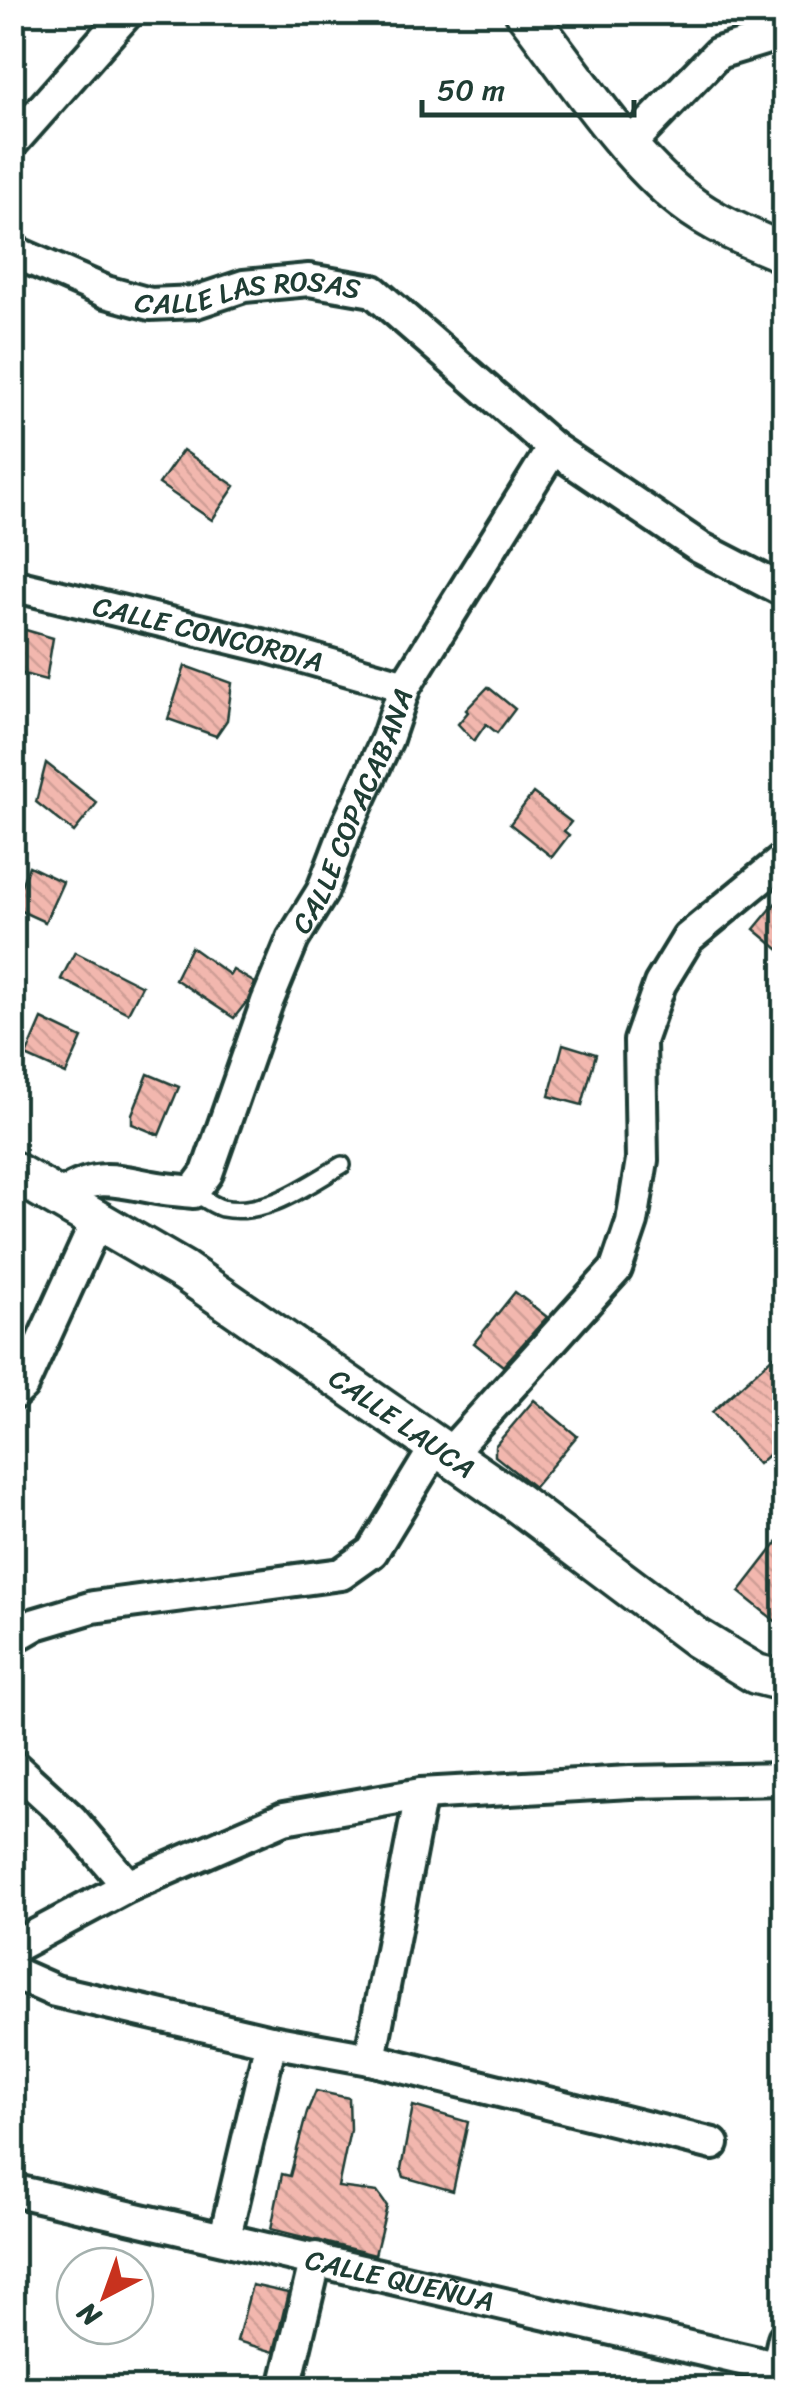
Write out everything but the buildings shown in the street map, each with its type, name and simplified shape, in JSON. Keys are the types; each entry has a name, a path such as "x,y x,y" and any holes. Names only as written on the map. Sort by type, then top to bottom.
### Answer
{"street":[{"path":"12,144 128,12"},
{"path":"525,12 628,146 682,200 728,228 784,254"},
{"path":"628,146 718,53 784,33"},
{"name":"CALLE LAS ROSAS","path":"12,251 106,292 150,304 196,302 244,286 309,280 373,291 554,448 699,547 784,592"},
{"name":"CALLE COPACABANA","path":"193,1192 207,1173 267,1002 293,939 322,892 348,824 388,739 405,686 554,448"},
{"name":"CALLE CONCORDIA","path":"12,585 265,646 405,686"},
{"path":"12,1638 36,1624 93,1606 341,1574 372,1552 443,1450 616,1269 632,1222 642,1160 640,1041 660,984 688,938 784,860"},
{"name":"CALLE LAUCA","path":"12,1171 184,1270 443,1450 697,1638 756,1674 784,1680"},
{"path":"58,1198 80,1183 118,1178 193,1192"},
{"path":"12,1395 22,1386 97,1221"},
{"path":"12,1764 71,1819 128,1886"},
{"path":"12,1948 128,1886 284,1818 421,1794 784,1778"},
{"path":"370,2059 421,1794"},
{"path":"12,1972 55,1991 271,2041 370,2059 713,2144"},
{"path":"225,2237 271,2041"},
{"name":"CALLE QUEÑUA","path":"12,2190 780,2366"},
{"path":"284,2388 316,2258"}],"lane":[{"path":"193,1192 220,1208 252,1209 290,1196 342,1166"}]}
